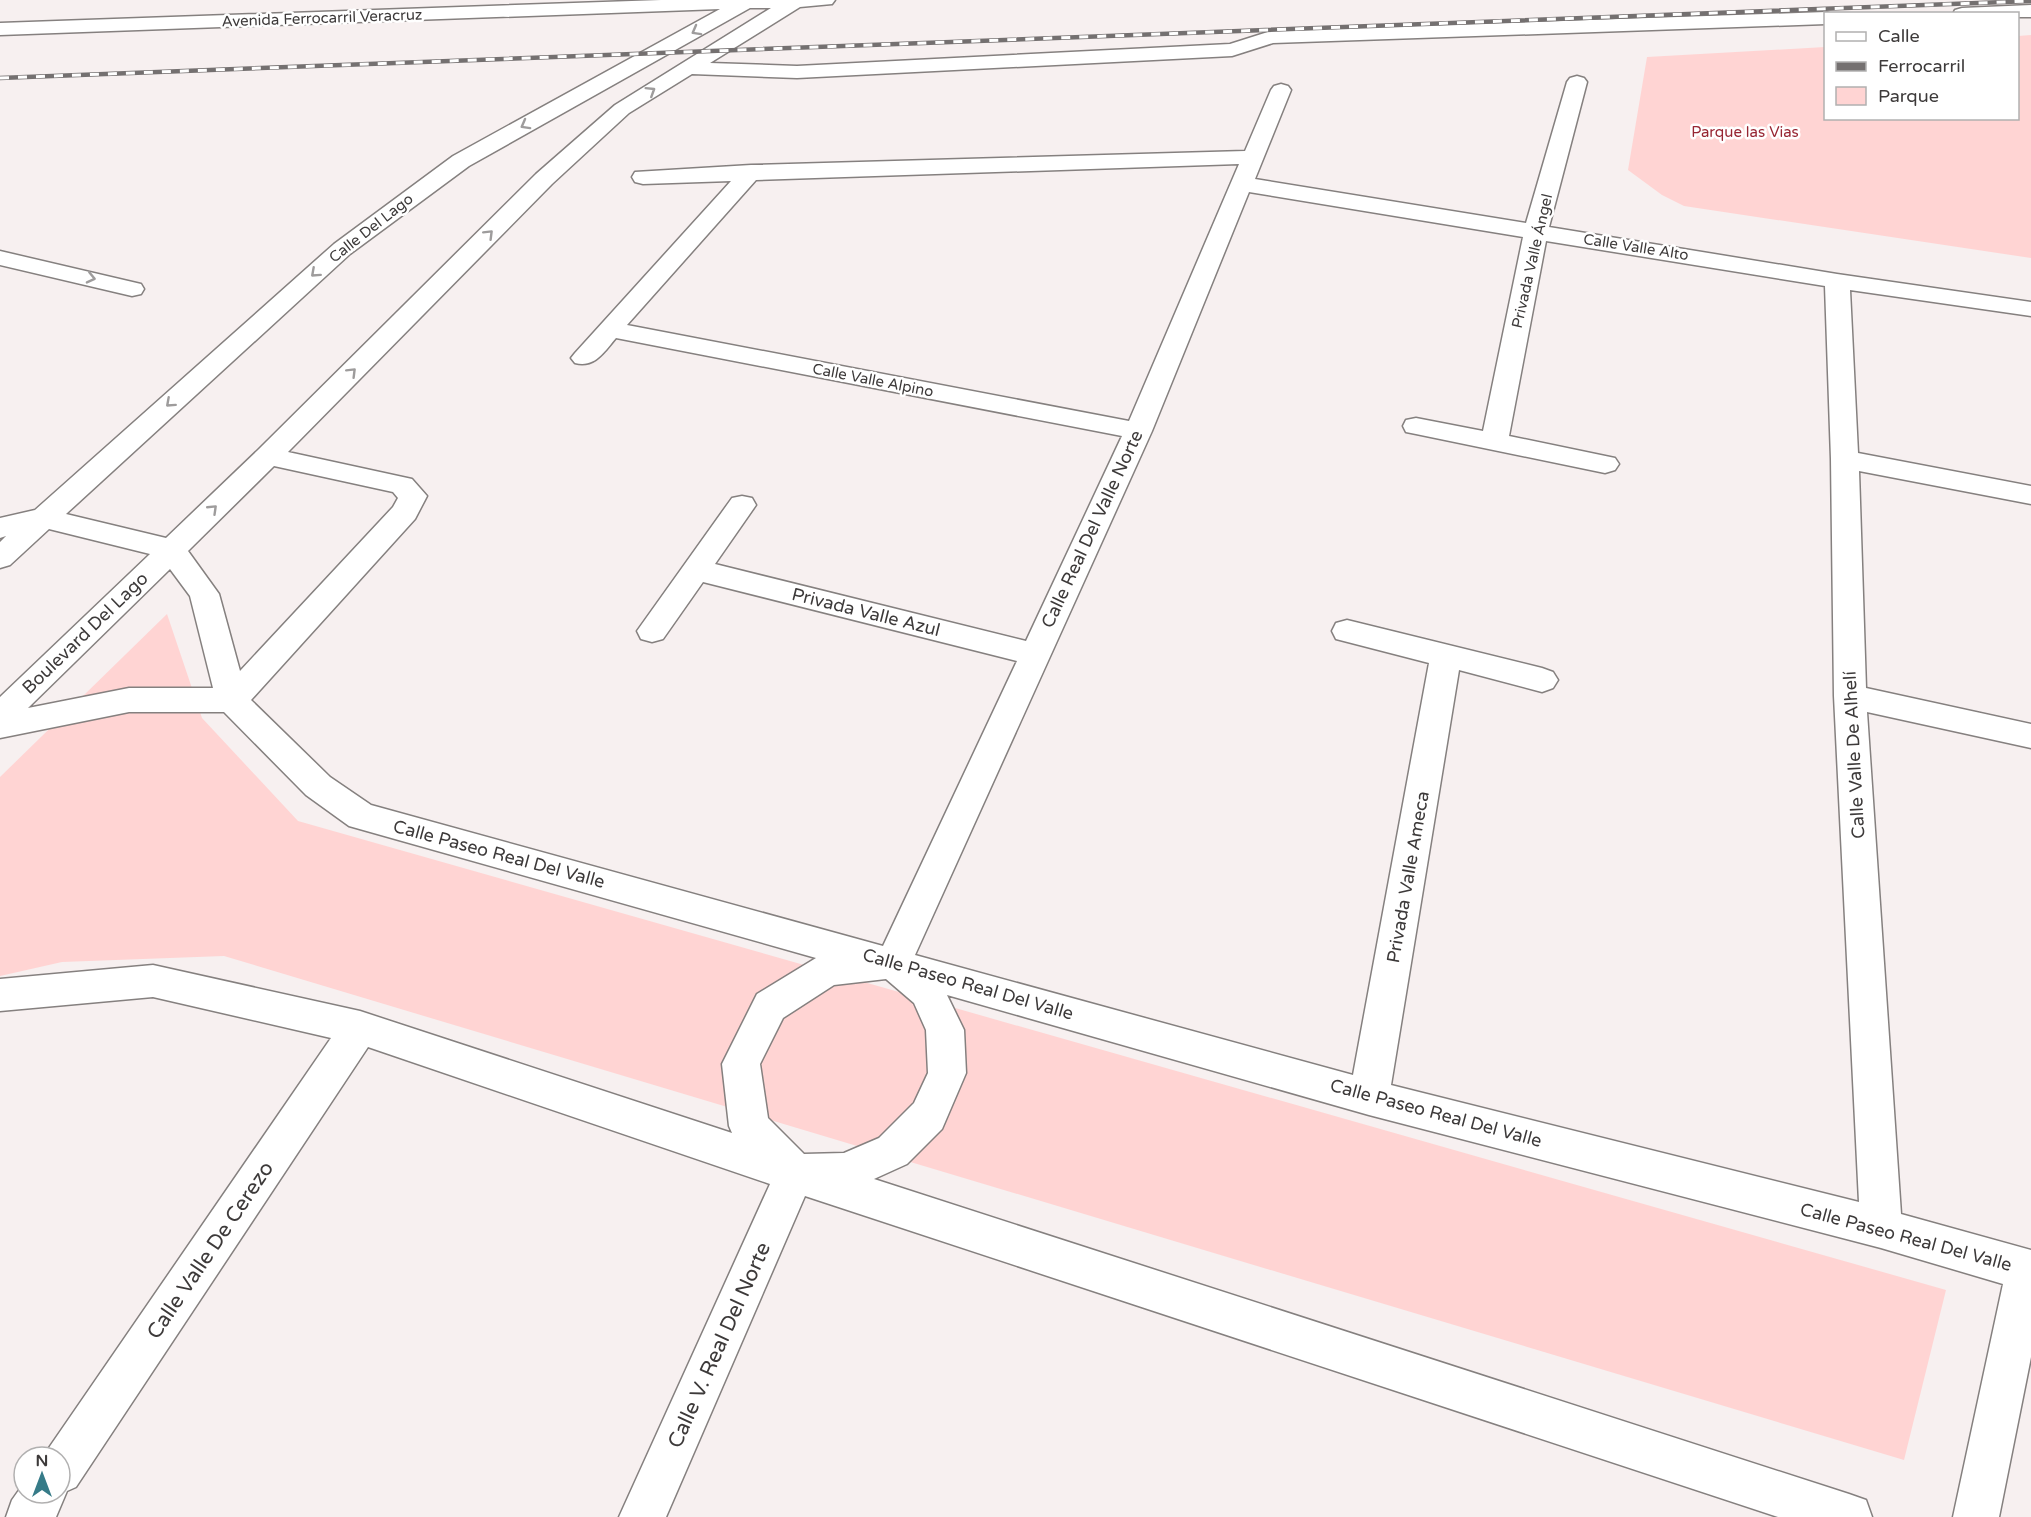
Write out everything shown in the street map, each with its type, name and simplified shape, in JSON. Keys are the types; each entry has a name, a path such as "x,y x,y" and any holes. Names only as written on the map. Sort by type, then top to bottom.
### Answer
{"street":[{"path":"210,22 251,0"},
{"path":"171,549 268,456 544,178 622,109 796,0"},
{"name":"Avenida Ferrocarril Veracruz","path":"0,29 825,0"},
{"name":"Calle Del Lago","path":"42,518 342,249 461,160 749,1"},
{"path":"2008,12 2031,11"},
{"path":"687,68 797,72 1232,50 1271,37 1824,18"},
{"name":"Privada Valle Ángel","path":"1494,442 1536,231 1577,82"},
{"name":"Calle Real Del Valle Norte","path":"893,963 1138,431 1281,90"},
{"path":"576,97 622,109"},
{"path":"643,177 1253,157"},
{"path":"584,358 751,172"},
{"name":"Calle Valle Alto","path":"1241,184 1837,281 2031,309"},
{"path":"0,258 132,289"},
{"name":"Calle Valle De Alhelí","path":"1837,281 1845,459 1850,696 1881,1228"},
{"name":"Calle Valle Alpino","path":"609,329 1138,431"},
{"path":"1416,426 1605,464"},
{"path":"0,726 129,700 232,700 405,512 413,496 402,485 268,456"},
{"path":"1845,459 2031,495"},
{"path":"652,631 742,505"},
{"path":"0,558 42,518"},
{"path":"0,528 42,518 171,549 204,594 232,700"},
{"name":"Boulevard Del Lago","path":"0,716 171,549"},
{"name":"Privada Valle Azul","path":"696,570 1035,654"},
{"path":"1347,631 1542,680"},
{"name":"Privada Valle Ameca","path":"1369,1097 1446,656"},
{"path":"1850,696 2031,736"},
{"name":"Calle Paseo Real Del Valle","path":"232,700 318,786 361,816 1369,1097 1881,1228 2029,1271"},
{"path":"893,963 927,992 945,1030 947,1073 928,1116 893,1151 845,1172 795,1173 749,1126 741,1064 770,1006 827,970 893,963"},
{"path":"0,995 153,981 360,1028 795,1173 1849,1517"},
{"name":"Calle Valle De Cerezo","path":"72,1453 360,1028"},
{"name":"Calle V. Real Del Norte","path":"642,1517 795,1173"},
{"path":"1976,1517 2029,1271"}],"green space":[{"name":"Parque las Vias","path":"2031,35 2031,258 1684,206 1662,195 1628,170 1647,57 1824,47 1824,120 2019,120 2019,36"},
{"path":"167,614 202,718 298,821 1946,1290 1904,1460 224,956 62,962 0,976 0,777"}],"railway":[{"path":"0,78 2031,1"}]}
